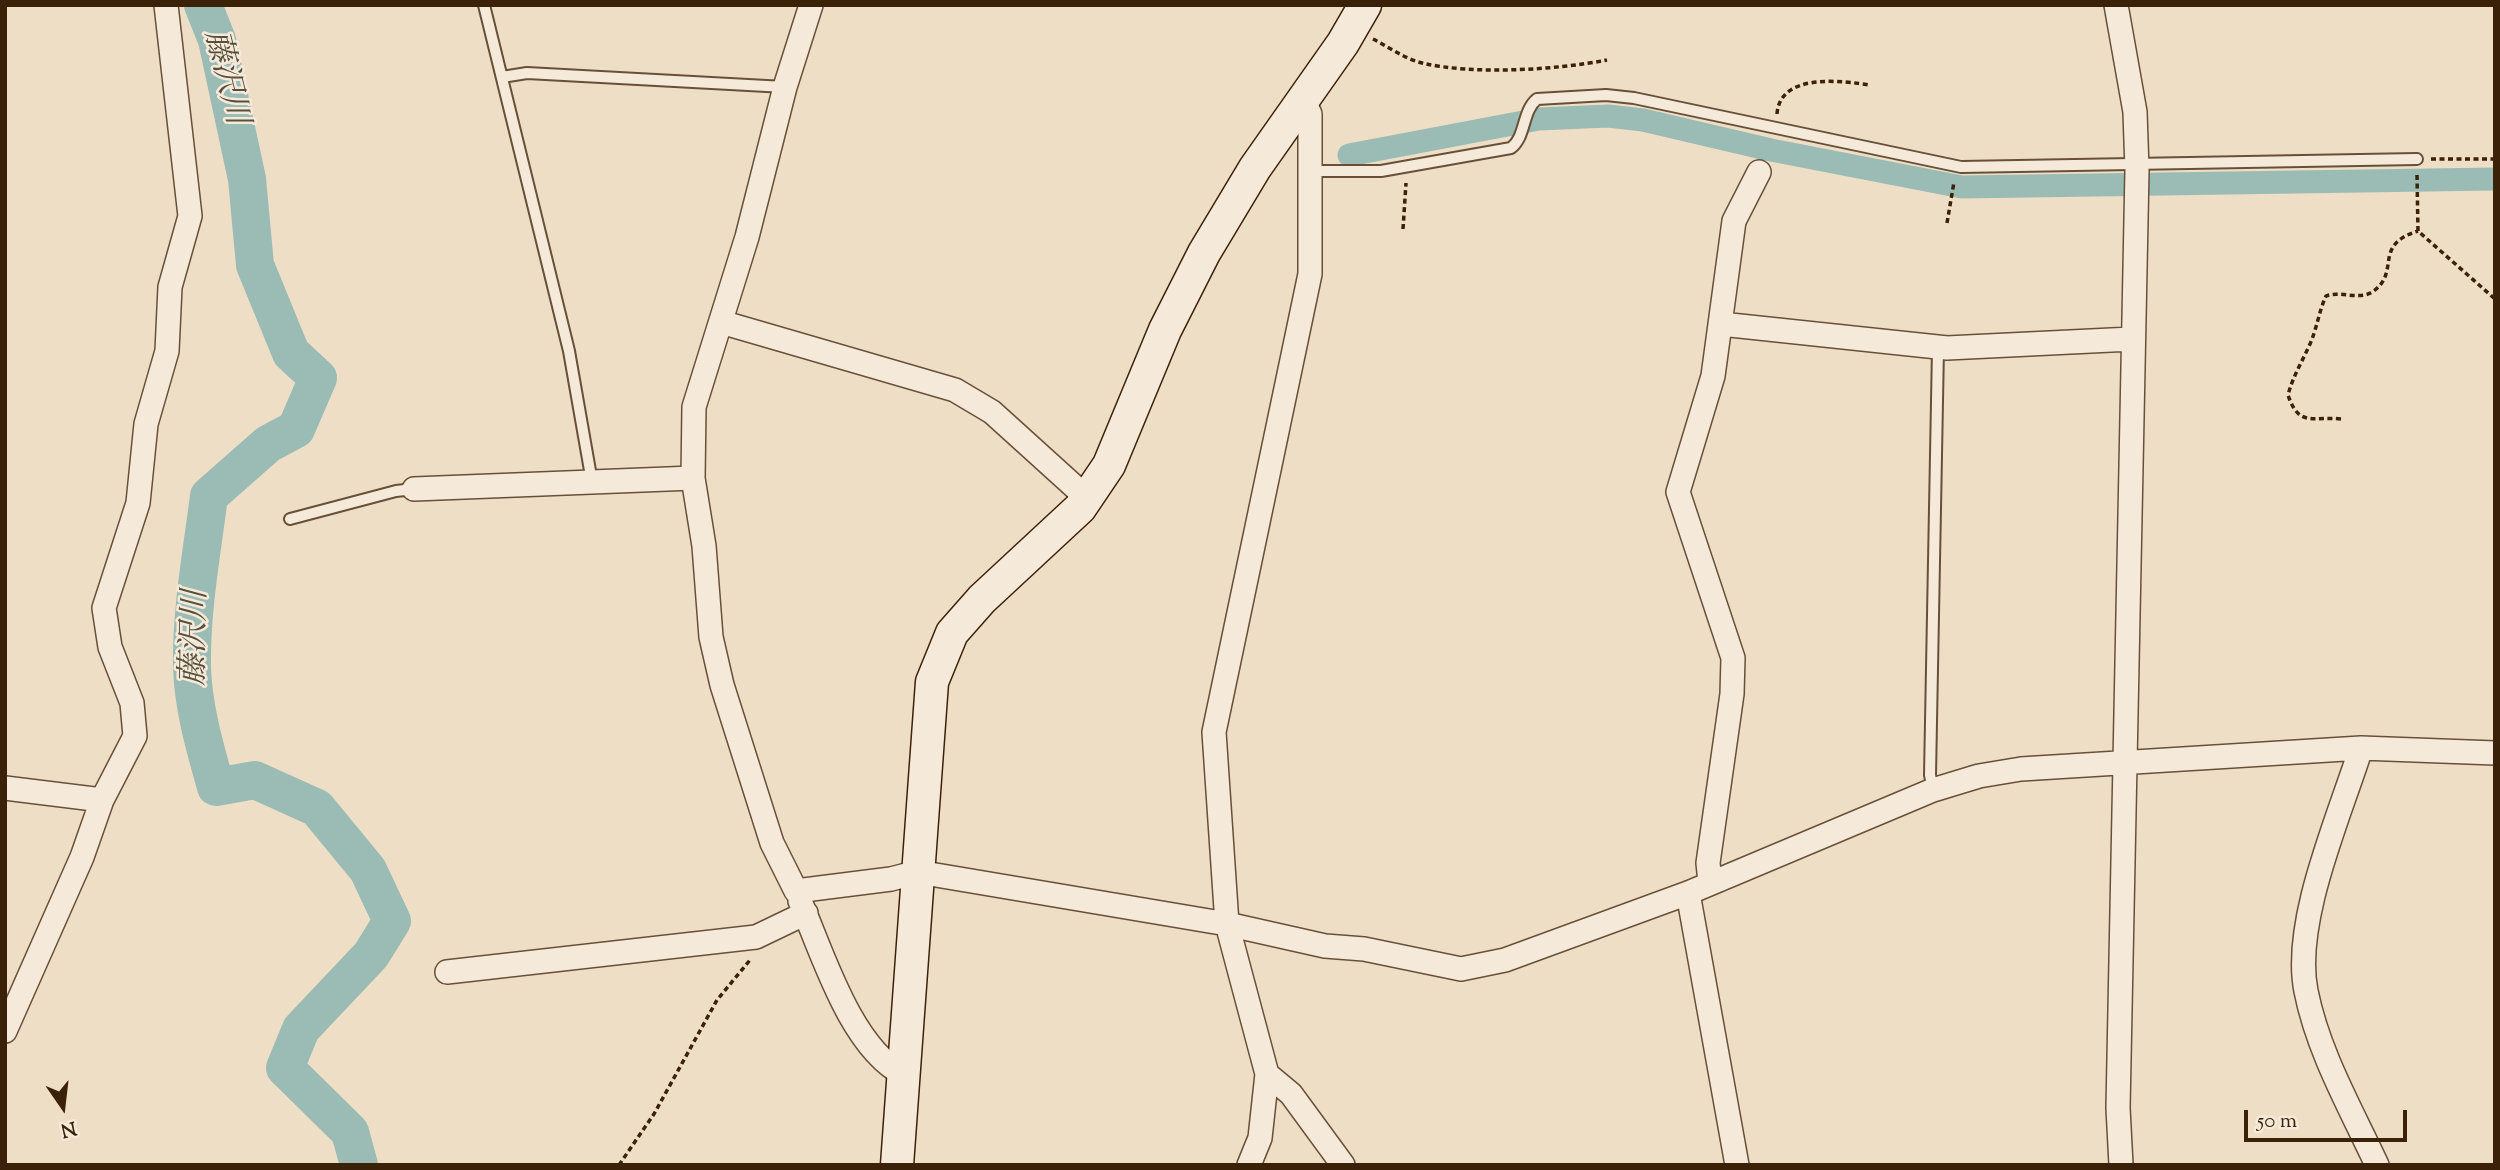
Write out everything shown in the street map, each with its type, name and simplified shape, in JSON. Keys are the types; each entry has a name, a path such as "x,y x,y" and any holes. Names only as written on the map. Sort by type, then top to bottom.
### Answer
{"street":[{"path":"5,1031 82,856 102,800 135,736 132,704 110,647 104,608 138,503 146,424 167,351 170,287 190,216 166,5"},
{"path":"811,5 785,87 747,237 694,407 693,478 704,546 711,637 722,685 772,844 796,891 851,1017 878,1055 890,1067 903,1074"},
{"path":"2116,5 2135,112 2137,167 2123,762 2118,1108 2121,1165"},
{"path":"897,1165 932,682 952,633 982,599 1080,508 1109,465 1165,330 1204,253 1255,168 1359,17"},
{"path":"1249,1165 1260,1138 1267,1074 1227,924 1214,732 1310,274 1310,114 1303,99"},
{"path":"1710,882 1708,863 1732,694 1733,658 1678,492 1713,376 1734,221 1759,172"},
{"path":"720,322 955,390 992,412 1087,498"},
{"path":"1721,324 1938,348 2132,340"},
{"path":"414,489 693,478"},
{"path":"796,891 891,879 918,872 1227,924 1325,946 1364,949 1461,969 1505,960 1688,893 1933,790 1979,776 2021,769 2361,748 2495,752"},
{"path":"2361,748 2308,915 2304,978 2324,1049 2377,1165"},
{"path":"5,788 102,800"},
{"path":"1688,893 1737,1165"},
{"path":"447,972 756,937 806,913"},
{"path":"1267,1074 1291,1094 1343,1165"}],"lane":[{"path":"484,5 569,351 592,482"},
{"path":"502,77 527,72 785,87"},
{"path":"1312,171 1374,171 1511,148 1518,139 1530,105 1543,98 1606,95 1634,98 1961,167 2417,163"},
{"path":"1933,790 1930,775 1938,348"},
{"path":"290,519 396,491 414,489"}],"path":[{"path":"1359,17 1422,63 1528,71 1607,60"},
{"path":"1780,130 1777,118 1780,101 1795,89 1829,80 1870,85"},
{"path":"2495,159 2417,163 2418,231 2495,299"},
{"path":"1403,229 1406,167"},
{"path":"1947,223 1955,171"},
{"path":"2341,419 2304,418 2296,413 2288,395 2298,364 2310,345 2323,303 2331,294 2357,296 2376,289 2394,243 2402,236 2418,231"},
{"path":"619,1165 654,1114 717,1000 779,927"}],"waterway":[{"name":"藤沢川","path":"203,5 217,40 247,179 255,265 291,353 318,378 296,429 268,444 209,496 193,624 192,667 195,697 216,787 255,780 317,808 368,870 392,921 371,955 301,1029 285,1068 350,1132 359,1165"},
{"path":"1349,155 1539,119 1608,116 1643,120 1771,150 1962,187 2495,179"}]}
